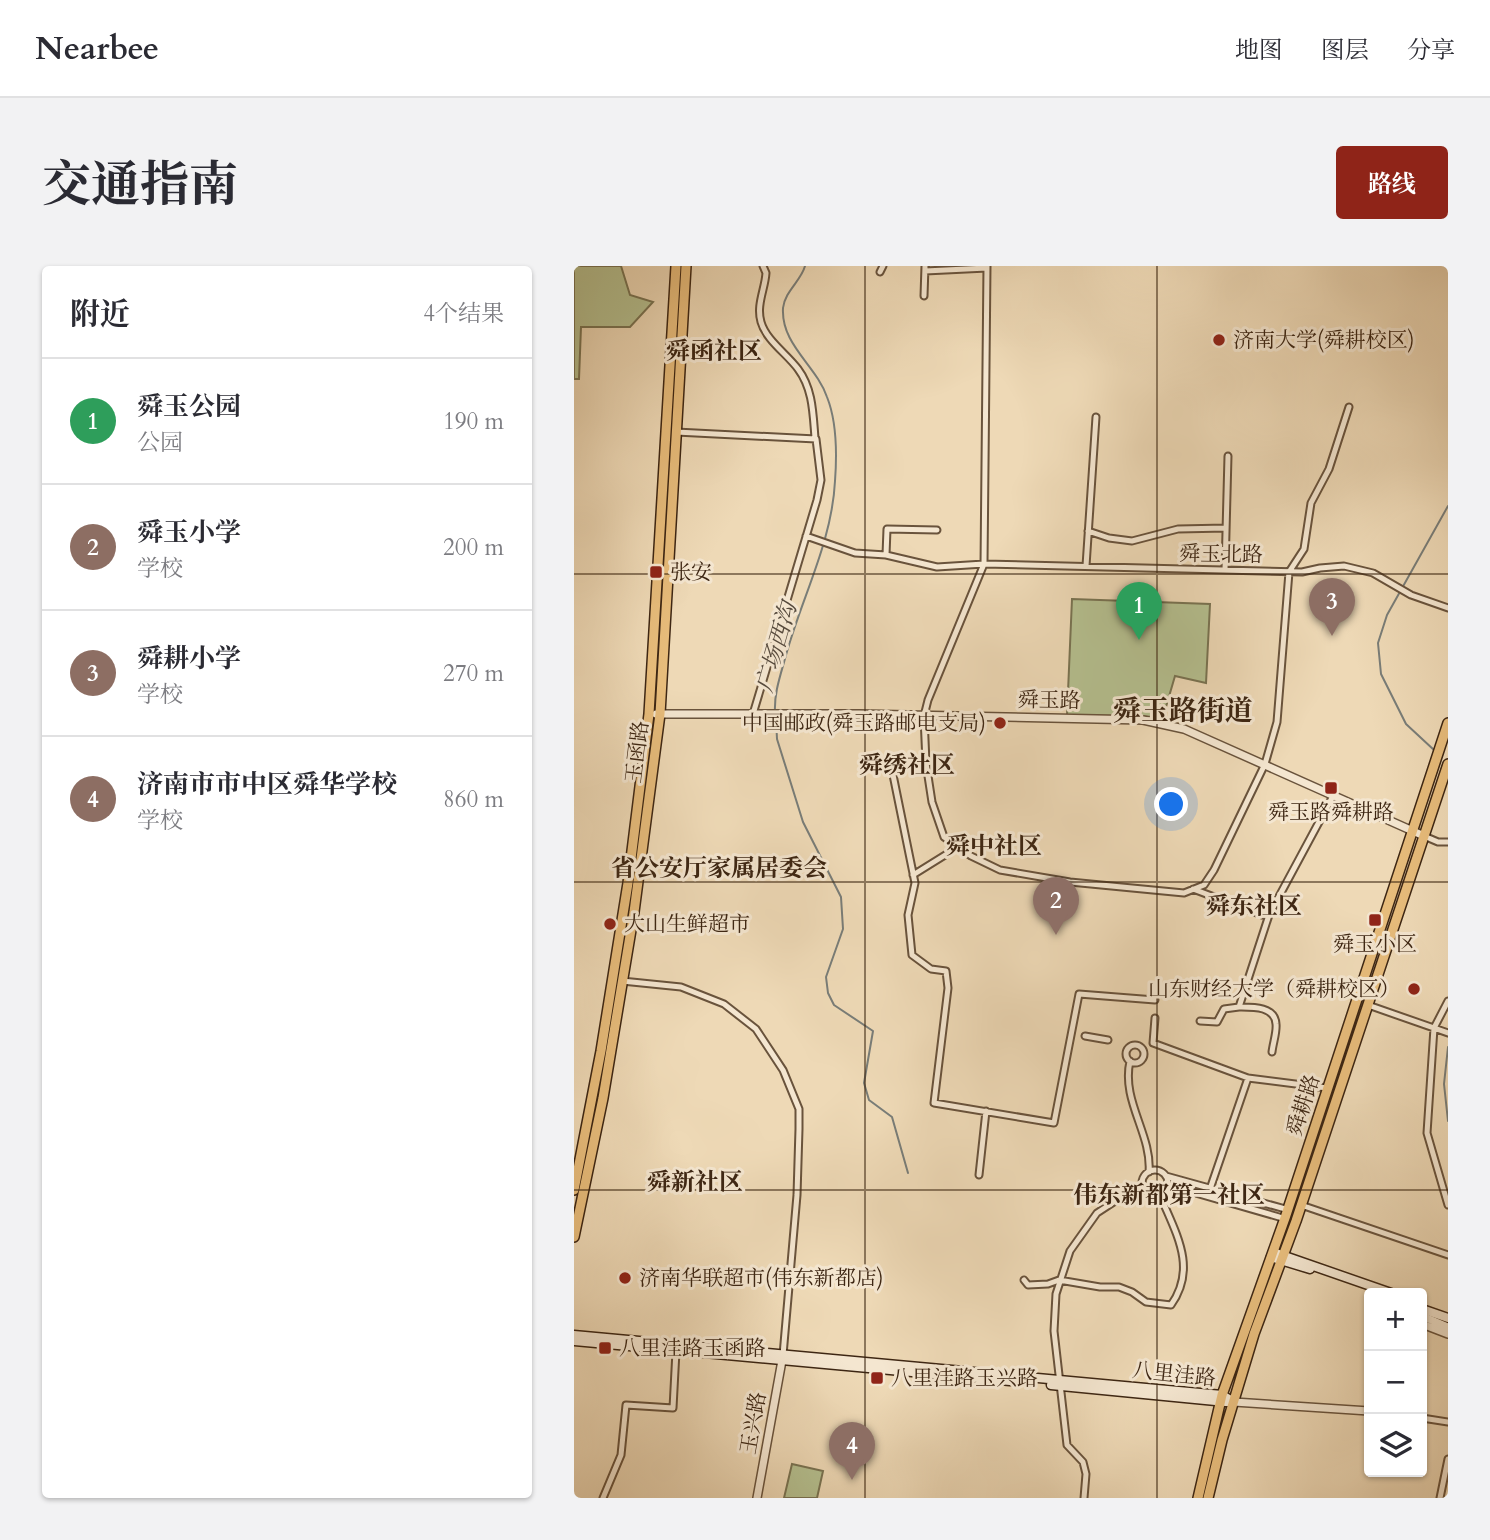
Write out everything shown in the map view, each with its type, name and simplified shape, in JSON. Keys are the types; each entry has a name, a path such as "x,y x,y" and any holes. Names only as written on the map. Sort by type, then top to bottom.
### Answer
{"main road":[{"name":"玉函路","path":"574,1190 628,883 649,714 676,266"},
{"name":"玉函路","path":"574,1237 603,1098 623,981 660,714 685,266"},
{"name":"舜耕路","path":"1208,1498 1222,1440 1277,1256 1286,1214 1448,723"},
{"name":"舜耕路","path":"1198,1498 1221,1398 1277,1256 1299,1213 1448,764"},
{"path":"1277,1256 1365,1288"},
{"path":"1277,1256 1376,1288"},
{"path":"1427,1308 1448,1315"},
{"name":"八里洼路","path":"574,1335 782,1358 1221,1398 1234,1402"},
{"name":"八里洼路","path":"574,1341 782,1358"}],"street":[{"path":"763,266 766,273 761,294 761,321 769,336 800,371 810,390 815,438"},
{"path":"925,296 925,268 987,267 984,564 928,699 925,716 926,763 932,802 944,837 1000,870 1126,888 1184,893 1203,885 1214,870 1265,764 1277,722 1289,572 1304,549 1311,503 1329,469 1349,407"},
{"path":"1086,566 1096,417"},
{"path":"676,432 816,439 821,480 753,714"},
{"path":"1225,570 1228,456"},
{"path":"1088,531 1109,538 1132,541 1178,529 1226,528"},
{"path":"886,555 887,529 937,530"},
{"name":"舜玉北路","path":"806,536 855,554 886,555 937,567 984,564 1289,572 1344,566 1373,573 1410,595 1448,608"},
{"name":"舜玉路","path":"649,714 1143,720 1184,729 1423,836"},
{"path":"926,763 891,765 915,883 908,915 912,955 931,969 946,971 948,988 934,1103 1054,1123 1079,994 1155,1000"},
{"path":"1239,1007 1269,915 1333,796"},
{"path":"1423,836 1438,842 1448,842"},
{"path":"914,875 958,847"},
{"path":"1193,890 1262,915 1269,915"},
{"path":"612,979 681,987 724,1004 756,1029 783,1070 799,1109 797,1195 782,1358"},
{"path":"1448,1001 1434,1028 1427,1133 1448,1205"},
{"path":"1367,1004 1448,1033"},
{"path":"1200,1021 1217,1022 1224,1009 1239,1007 1258,1007 1271,1012 1277,1022 1272,1052"},
{"path":"1153,1043 1154,1018"},
{"path":"1085,1035 1108,1040"},
{"path":"1160,1195 1151,1195 1144,1189 1143,1181 1149,1172 1128,1085 1130,1061 1126,1055 1127,1049 1133,1045 1141,1047 1153,1043 1248,1078 1327,1088"},
{"path":"1130,1061 1141,1060 1144,1052 1141,1047"},
{"path":"1210,1189 1248,1078"},
{"path":"979,1175 986,1111"},
{"path":"1149,1172 1160,1171 1166,1176 1286,1214"},
{"path":"1166,1176 1168,1185"},
{"path":"1168,1185 1286,1214 1299,1213 1448,1255"},
{"path":"1160,1195 1168,1185"},
{"path":"1084,1498 1086,1474 1083,1462 1068,1445 1055,1331 1056,1294 1070,1251 1097,1213 1126,1194 1144,1189"},
{"path":"1024,1280 1028,1285 1061,1280 1100,1287 1119,1287 1146,1302 1171,1305 1180,1292 1184,1260 1178,1237 1160,1195"},
{"path":"1427,1318 1448,1327"},
{"path":"1427,1326 1448,1334"},
{"path":"603,1498 621,1455 626,1405 673,1408 676,1351"},
{"name":"玉兴路","path":"757,1498 782,1358"},
{"path":"1234,1402 1364,1411"},
{"path":"1427,1419 1448,1422"},
{"path":"1440,1498 1448,1459"}],"green space":[{"path":"574,266 621,266 630,295 653,302 630,327 581,327 579,379 574,379"},
{"path":"1072,599 1210,604 1206,683 1175,676 1163,717 1067,715"},
{"path":"792,1464 823,1471 817,1498 784,1498"}],"waterway":[{"name":"广场西沟","path":"775,712 777,690 786,655 828,526 835,481 836,438 830,407 822,386 787,333 784,321 784,302 805,266"},
{"path":"1434,750 1406,724 1381,674 1378,643 1387,615 1448,506"},
{"name":"广场西沟","path":"776,718 777,739 803,822 841,897 843,929 826,977 828,993 834,1005 873,1031 864,1083 869,1100 892,1117 908,1173"},
{"path":"1448,1047 1444,1084 1448,1121"}],"place":[{"name":"济南大学(舜耕校区)","path":"1219,340"},
{"name":"张安","path":"656,572"},
{"name":"舜耕小学","path":"1332,636"},
{"name":"舜玉公园","path":"1139,640"},
{"name":"中国邮政(舜玉路邮电支局)","path":"1000,723"},
{"name":"舜玉路舜耕路","path":"1331,788"},
{"name":"舜玉小区","path":"1375,920"},
{"name":"大山生鲜超市","path":"610,924"},
{"name":"舜玉小学","path":"1056,935"},
{"name":"山东财经大学（舜耕校区）","path":"1414,989"},
{"name":"济南华联超市(伟东新都店)","path":"625,1278"},
{"name":"八里洼路玉函路","path":"605,1348"},
{"name":"八里洼路玉兴路","path":"877,1378"},
{"name":"济南市市中区舜华学校","path":"852,1480"}],"district":[{"name":"舜函社区","path":"714,351"},
{"name":"舜玉路街道","path":"1183,710"},
{"name":"舜绣社区","path":"907,765"},
{"name":"舜中社区","path":"994,846"},
{"name":"省公安厅家属居委会","path":"719,868"},
{"name":"舜东社区","path":"1254,906"},
{"name":"舜新社区","path":"695,1182"},
{"name":"伟东新都第一社区","path":"1169,1195"}]}
